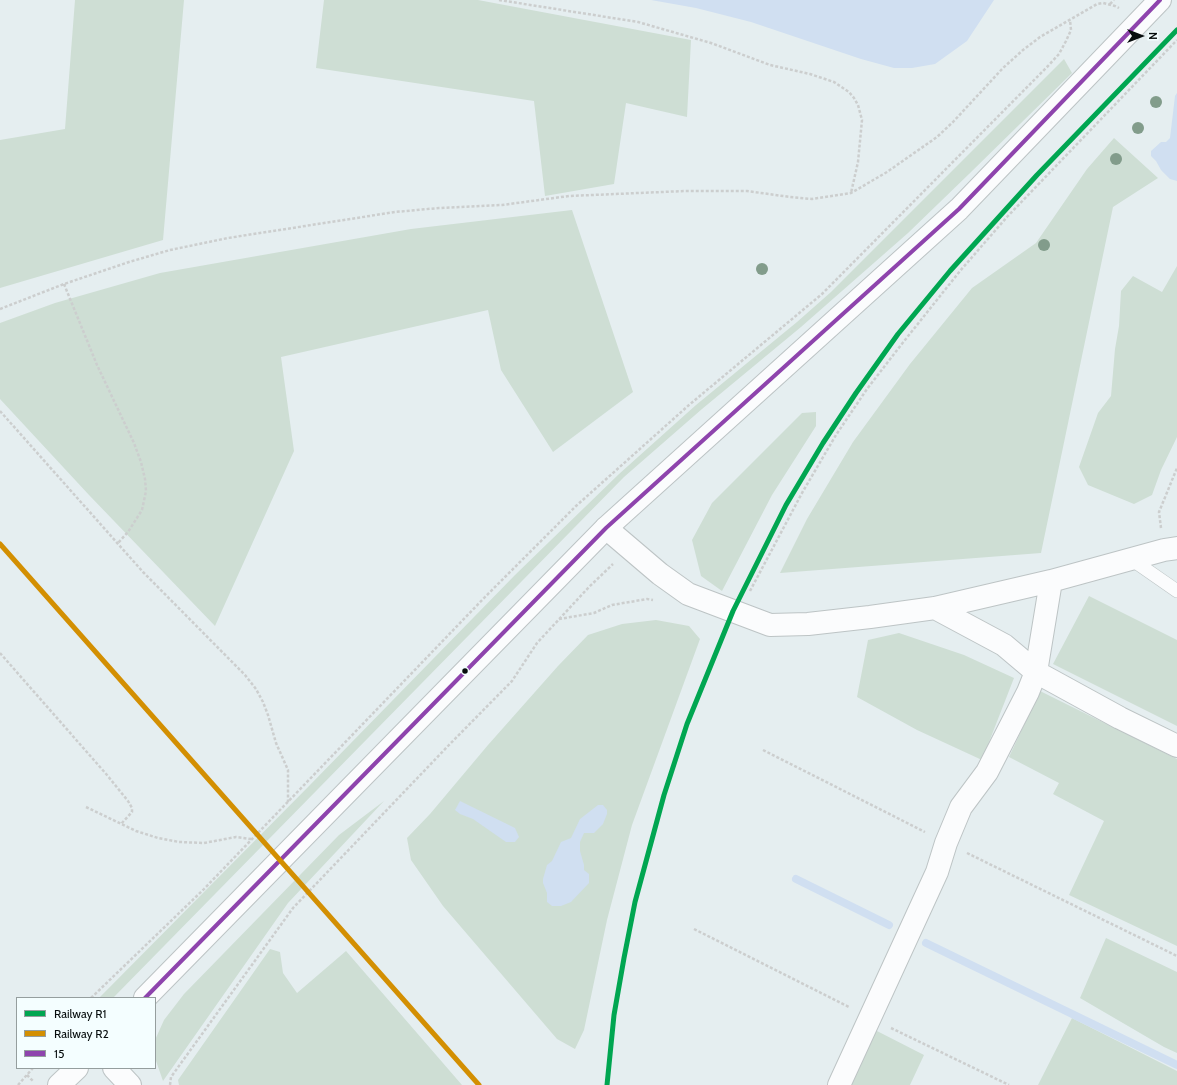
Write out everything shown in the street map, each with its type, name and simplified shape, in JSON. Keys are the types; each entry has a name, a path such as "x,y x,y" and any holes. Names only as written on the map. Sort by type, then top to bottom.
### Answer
{"street":[{"path":"147,997 606,528 958,210 1160,0"},
{"path":"606,528 660,574 688,594 770,625 808,624 870,618 935,608 1051,581 1170,549"},
{"path":"839,1085 937,872 946,843 961,807 987,772 1028,692 1036,672 1051,581"},
{"path":"935,608 1004,645 1036,672 1120,718 1177,746"},
{"path":"59,1085 75,1069"},
{"path":"115,1069 130,1085"}],"lane":[{"path":"1131,559 1177,591"}],"path":[{"path":"499,0 638,22 711,43 770,64 810,74 834,82 849,92 861,112 862,120 858,162 850,193"},
{"path":"1110,4 1114,0"},
{"path":"0,310 64,284 170,250 228,238 395,212 502,205 577,195 747,190 790,197 812,198 850,193 887,172 937,137 1003,68 1022,50 1040,37 1097,4 1103,3 1115,6 1128,14 1138,23"},
{"path":"92,997 203,890 485,597 576,506 689,405 822,294 1048,66 1066,41 1071,30 1070,20"},
{"path":"738,614 802,494 836,435 871,384 960,271 1007,217 1177,40"},
{"path":"64,284 97,365 134,443 145,479 146,491 142,510 128,532 118,544"},
{"path":"0,411 143,572 245,675 256,689 263,702 276,743 288,770 288,802"},
{"path":"1170,549 1159,512 1177,468"},
{"path":"170,1085 171,1077 293,908 512,681 538,643 559,619 589,587 630,549"},
{"path":"559,619 594,613 612,605 647,599 673,601 688,594"},
{"path":"0,653 128,801 132,808 132,812 121,824"},
{"path":"764,750 946,843 1177,956"},
{"path":"86,807 121,824 158,838 179,842 204,843 236,837 252,839"},
{"path":"18,1085 32,1069"},
{"path":"26,1075 33,1081"}],"shaded area":[{"path":"75,0 184,0 163,240 0,288 0,140 65,129"},
{"path":"324,0 478,0 691,40 687,117 626,103 614,184 545,196 534,101 316,68"},
{"path":"1064,59 1072,73 969,174 908,233 801,327 702,409 624,477 114,997 100,997 515,575 619,474 696,405 831,292"},
{"path":"1114,138 1158,178 1113,207 1041,553 780,573 807,519 853,442 910,364 972,288 1036,243 1087,169"},
{"path":"572,210 633,392 553,452 501,370 488,310 281,357 294,451 215,626 89,495 0,399 0,323 55,303 160,273 411,229"},
{"path":"1177,266 1177,437 1161,470 1152,495 1134,504 1088,485 1079,467 1098,413 1111,396 1115,349 1119,326 1121,291 1133,276 1162,292"},
{"path":"816,412 816,426 772,495 722,591 701,576 692,540 712,503 802,413"},
{"path":"1089,596 1177,640 1177,726 1053,664"},
{"path":"656,620 689,626 700,639 632,825 607,920 584,1030 575,1049 557,1039 443,906 411,860 407,838 430,814 488,745 558,666 588,635 622,624"},
{"path":"899,633 964,655 1014,678 982,760 917,730 857,697 868,640"},
{"path":"1040,691 1177,759 1177,946 1069,895 1104,821 1053,794 1059,783 1009,757"},
{"path":"384,801 288,903 163,1081 156,1061 156,1038 164,1020 184,994 339,835"},
{"path":"1106,938 1177,972 1177,1053 1080,998"},
{"path":"270,949 280,952 283,973 297,993 346,951 462,1085 179,1085 178,1080"},
{"path":"1072,1018 1177,1071 1177,1085 1038,1085"},
{"path":"875,1030 924,1055 910,1085 849,1085"}],"water":[{"path":"651,0 994,0 967,41 935,64 912,68 894,68 861,59 751,22 696,8"},
{"path":"1177,93 1177,181 1170,179 1161,170 1151,156 1151,151 1161,142 1166,142 1170,138 1175,96"},
{"path":"460,801 515,828 519,837 515,842 506,842 473,819 460,814 455,810"},
{"path":"598,805 603,805 607,810 603,824 594,833 584,833 580,842 580,851 584,870 589,874 589,883 571,902 561,906 552,906 547,902 547,893 543,883 547,865 552,861 561,842 571,838 580,819"}],"waterway":[{"path":"796,879 889,925"},
{"path":"926,943 1177,1065"}],"rail line":[{"name":"R1","path":"607,1085 614,1015 635,902 664,795 687,724 733,611 786,505 823,443 898,334 950,271 1037,175 1177,30"},
{"name":"R2","path":"0,544 479,1085"}],"transit line":[{"name":"15","path":"146,997 606,528 959,209 1160,0"}]}
